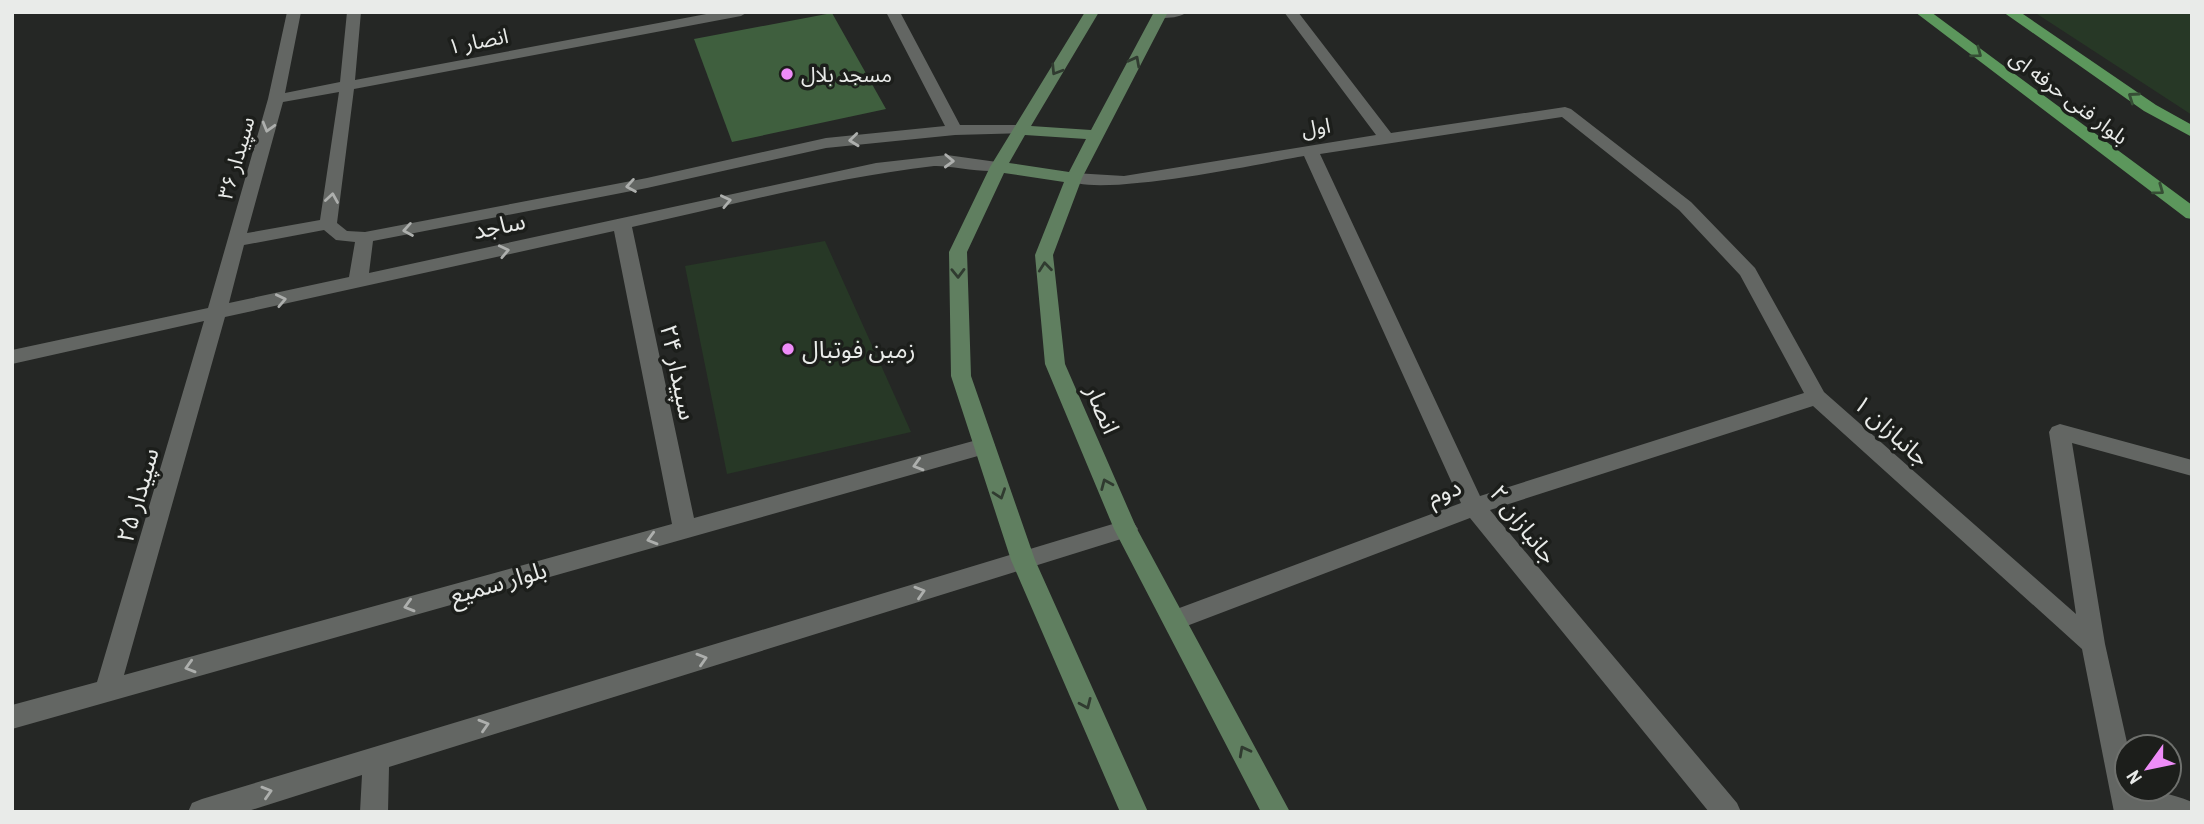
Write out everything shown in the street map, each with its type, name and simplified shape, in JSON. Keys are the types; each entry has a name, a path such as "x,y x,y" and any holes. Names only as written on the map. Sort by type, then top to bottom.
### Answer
{"main road":[{"path":"1092,12 998,167 957,253 961,376 1023,560 1134,812"},
{"name":"بلوار فنی حرفه ای","path":"1922,12 2192,214"},
{"name":"بلوار فنی حرفه ای","path":"2010,12 2150,108 2192,132"},
{"name":"انصار","path":"1167,13 1074,178 1044,255 1055,364 1126,529 1276,812"},
{"path":"1019,130 1096,135"},
{"path":"998,167 1074,178"}],"street":[{"name":"سپیدار ۳۶","path":"215,314 276,99 294,12"},
{"path":"328,224 347,87 354,12"},
{"name":"انصار ۱","path":"276,99 707,15 741,12"},
{"path":"894,12 954,130"},
{"path":"1291,12 1387,138"},
{"name":"اول","path":"1074,178 1124,181 1565,112"},
{"name":"جانبازان ۱","path":"1565,112 1685,206 1748,272 1816,397 2093,644"},
{"name":"ساجد","path":"365,237 647,183 827,143 954,130 1019,130"},
{"name":"جانبازان ۲","path":"1310,151 1474,507 1727,812"},
{"name":"ساجد","path":"12,357 876,168 947,160 998,167"},
{"path":"328,224 342,236 365,237 358,282"},
{"path":"236,241 328,224"},
{"name":"سپیدار ۲۴","path":"622,224 685,530"},
{"name":"سپیدار ۲۵","path":"107,690 215,314"},
{"name":"دوم","path":"1175,621 1474,507 1816,397"},
{"path":"2113,740 2093,644 2060,432 2192,468"},
{"name":"بلوار سمیع","path":"12,717 984,446"},
{"path":"202,812 1126,529"},
{"path":"374,812 376,758"},
{"path":"2132,803 2184,812"}],"green space":[{"path":"2034,12 2192,12 2192,115"},
{"name":"زمین فوتبال","path":"825,241 911,432 727,474 685,266"}],"building":[{"name":"مسجد بلال","path":"832,13 886,109 732,142 694,39"}],"place":[{"name":"مسجد بلال","path":"787,74"},
{"name":"زمین فوتبال","path":"788,349"}]}
